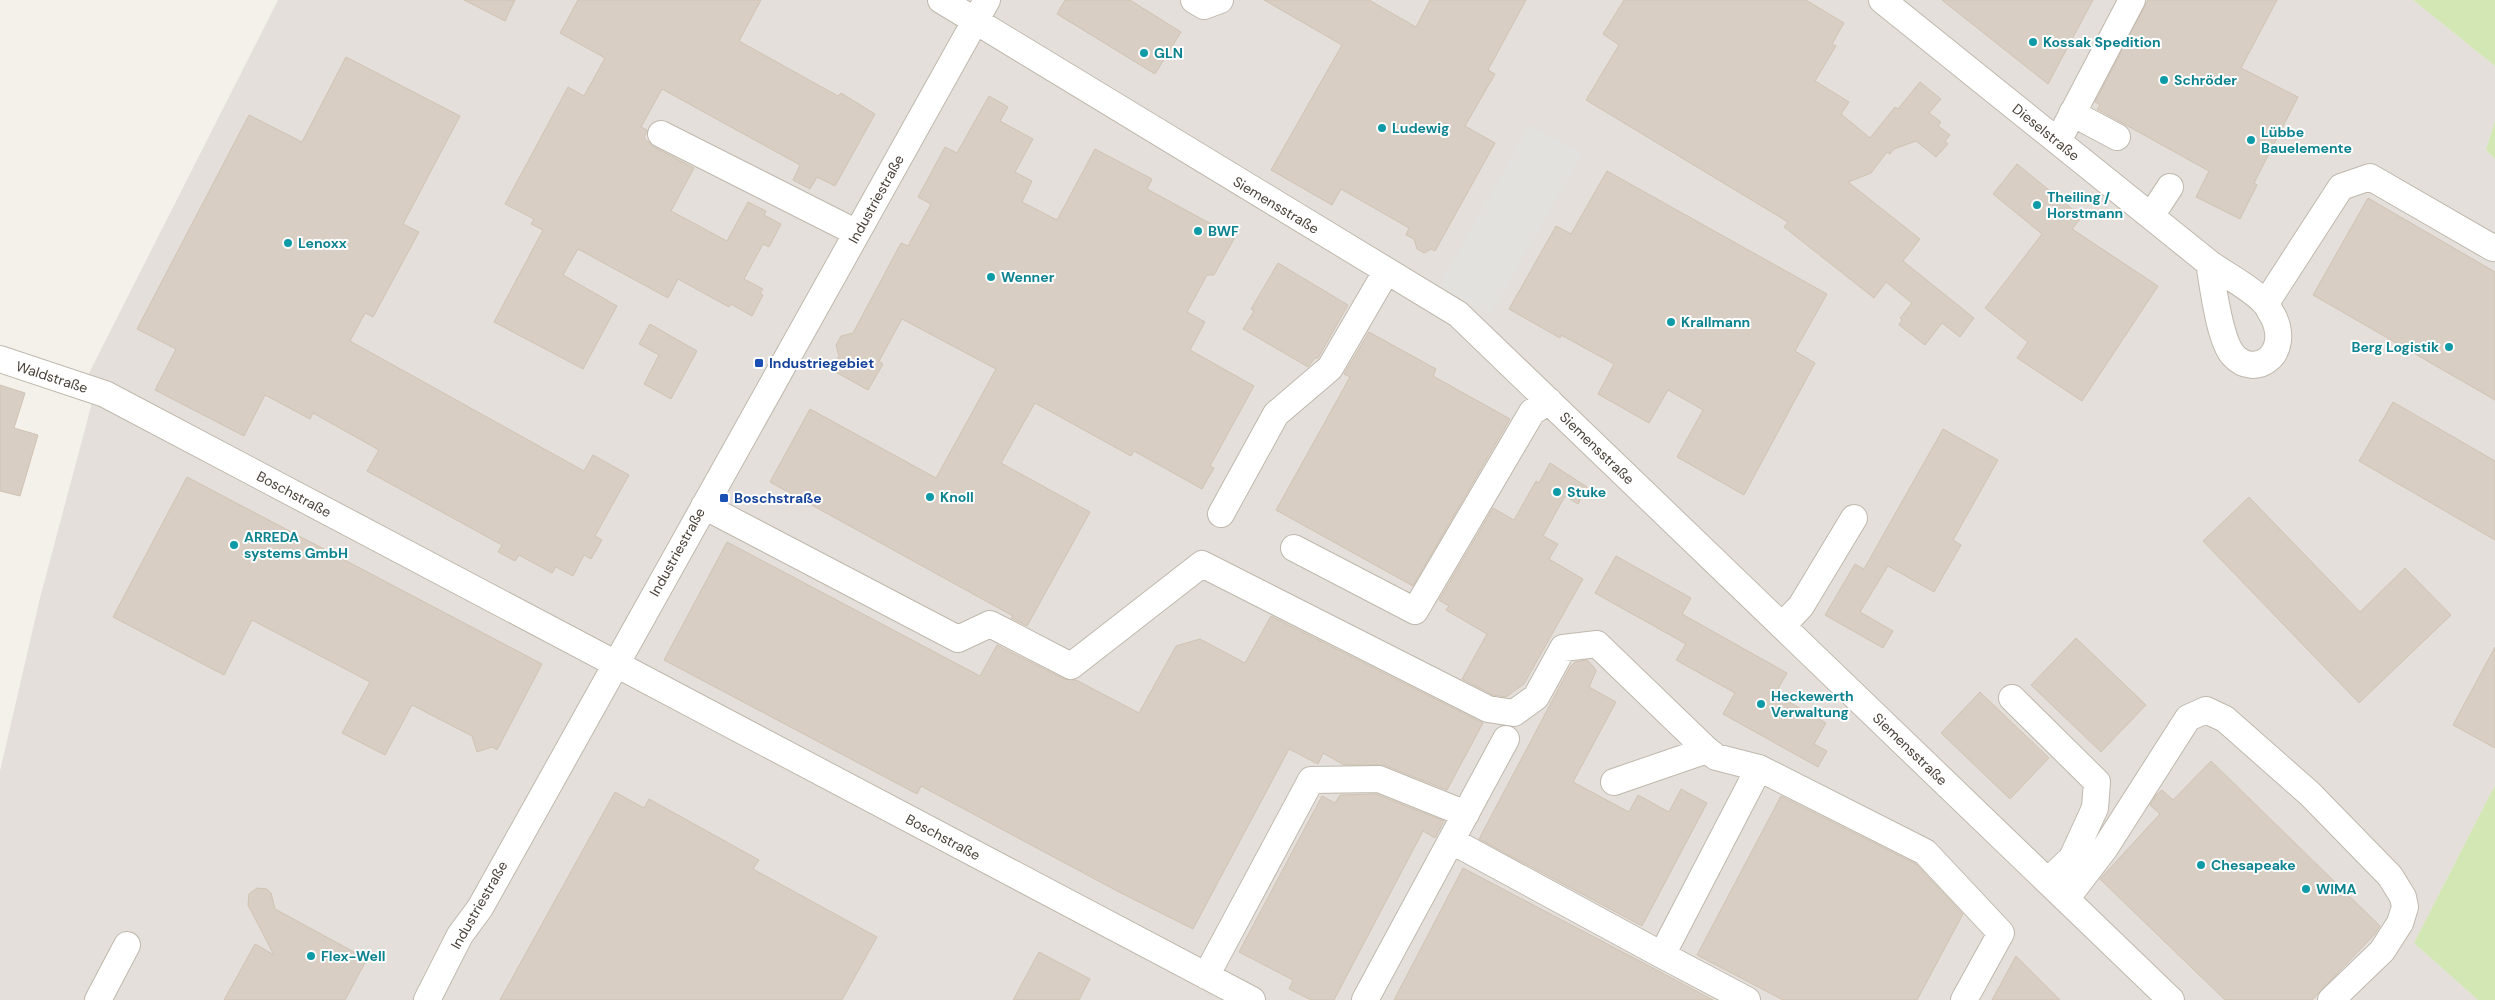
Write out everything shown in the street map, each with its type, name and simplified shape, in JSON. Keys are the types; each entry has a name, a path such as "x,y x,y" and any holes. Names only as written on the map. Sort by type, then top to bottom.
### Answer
{"street":[{"name":"Siemensstraße","path":"942,0 981,10 1386,272 1458,314 2171,1000"},
{"path":"1194,0 1204,6 1220,0"},
{"name":"Dieselstraße","path":"1882,0 2209,263 2266,303 2279,330 2278,348 2266,361 2245,363 2233,356 2228,349 2219,319 2209,263"},
{"path":"2058,141 2132,0"},
{"name":"Industriestraße","path":"427,1000 460,934 480,908 981,10"},
{"path":"2072,113 2117,137"},
{"path":"661,134 857,233"},
{"path":"2266,303 2341,187 2370,177 2493,248"},
{"path":"2150,216 2170,187"},
{"path":"1221,514 1276,414 1330,368 1386,272"},
{"name":"Waldstraße","path":"0,359 105,394"},
{"name":"Boschstraße","path":"105,394 1252,1000"},
{"path":"1294,548 1415,611 1532,412 1548,401"},
{"path":"704,506 958,640 990,624 1071,666 1202,564 1488,710 1514,713 1536,697 1562,648 1597,644 1716,757 1759,768 1925,852 2001,933 1964,1000"},
{"path":"1782,626 1801,606 1854,518"},
{"path":"2012,698 2097,782 2096,808 2057,890"},
{"path":"2057,890 2104,848 2188,718 2206,710 2225,719 2310,794 2390,876 2403,897 2405,907 2400,923 2382,951 2331,1000"},
{"path":"1365,1000 1506,739"},
{"path":"1614,782 1707,750"},
{"path":"1662,955 1759,768"},
{"path":"1206,976 1311,780 1379,779 1466,814"},
{"path":"1452,841 1748,1000"},
{"path":"98,1000 127,945"}],"shaded area":[{"path":"278,0 2413,0 2495,66 2495,120 2486,150 2495,159 2495,785 2414,943 2478,1000 0,1000 0,771 40,598 97,384 85,381"},
{"path":"1530,125 1582,154 1490,315 1439,286"}],"green space":[{"path":"2413,0 2495,0 2495,66"},
{"path":"2495,120 2495,159 2486,150"},
{"path":"2495,785 2495,1000 2478,1000 2414,943"}],"building":[{"path":"464,0 515,0 505,21"},
{"path":"578,0 761,0 739,41 838,96 841,93 875,114 835,186 817,177 810,189 793,180 800,165 662,89 641,127 647,130 644,138 654,147 694,168 671,211 727,241 748,202 766,211 764,215 781,224 769,247 763,244 744,279 763,289 760,293 763,295 752,316 731,304 729,307 678,279 668,298 578,249 563,275 617,306 583,369 494,322 543,230 531,224 534,219 505,204 568,87 584,96 605,58 560,33"},
{"name":"GLN","path":"1065,0 1130,0 1181,32 1155,74 1057,14"},
{"name":"Ludewig","path":"1264,0 1369,0 1416,27 1430,0 1526,0 1488,70 1495,74 1465,126 1495,143 1435,251 1431,249 1424,253 1417,249 1414,239 1406,235 1409,228 1341,189 1332,205 1271,170 1342,45"},
{"path":"1624,0 1806,0 1844,23 1832,44 1836,46 1815,81 1849,102 1841,114 1870,138 1895,107 1898,109 1920,82 1941,99 1929,113 1941,122 1938,126 1950,135 1945,141 1948,144 1936,157 1916,141 1894,149 1890,154 1887,152 1871,173 1848,182 1920,239 1903,261 1974,318 1960,337 1942,323 1925,345 1899,325 1902,320 1900,318 1912,303 1886,282 1874,298 1784,227 1788,222 1586,100 1619,45 1603,34"},
{"name":"Kossak Spedition","path":"1942,0 2093,0 2048,84"},
{"name":"Schröder","path":"2148,0 2277,0 2241,68 2298,97 2254,183 2257,185 2240,219 2196,197 2209,171 2097,109 2100,105 2095,102"},
{"name":"Lenoxx","path":"346,57 460,116 403,224 419,232 373,317 365,313 350,341 584,471 593,455 629,475 595,536 602,540 591,559 584,555 573,576 556,567 552,573 519,555 515,561 498,552 502,545 367,471 379,450 313,413 310,419 265,395 244,436 155,390 176,349 137,329 249,115 302,142"},
{"path":"989,96 1008,107 1000,121 1033,139 1015,172 1032,181 1022,202 1057,220 1095,149 1152,179 1147,189 1235,237 1214,275 1207,275 1187,312 1205,322 1190,350 1254,386 1210,466 1214,468 1202,489 1134,451 1131,456 1035,403 1001,463 1090,512 1027,626 1011,618 1013,616 770,482 810,409 936,478 996,369 902,319 879,361 883,364 868,390 832,370 839,356 836,345 841,336 853,333 901,243 908,246 931,204 918,197 945,147 957,153"},
{"path":"2017,164 2082,217 2072,229 2158,286 2082,401 2017,358 2028,342 1985,308 2042,234 1993,194"},
{"name":"Krallmann","path":"1607,171 1827,294 1795,351 1815,363 1744,495 1677,457 1703,410 1668,390 1649,423 1598,394 1614,364 1561,335 1560,338 1509,309 1556,226 1571,234"},
{"name":"Berg Logistik","path":"2368,198 2495,272 2495,400 2313,295"},
{"path":"1278,263 1348,305 1318,358 1315,358 1308,367 1243,329 1254,311 1251,309"},
{"path":"650,324 697,351 671,399 644,384 659,355 639,344"},
{"path":"1369,332 1436,369 1433,376 1510,419 1413,586 1276,510 1350,377 1344,374"},
{"path":"0,385 25,393 14,428 38,435 20,496 0,491"},
{"path":"2393,402 2495,461 2495,540 2359,461"},
{"path":"1943,429 1998,460 1953,540 1961,545 1934,592 1888,566 1860,612 1893,631 1883,648 1825,615 1855,564 1864,569"},
{"path":"1550,463 1587,487 1578,504 1565,496 1543,536 1558,544 1549,559 1583,579 1524,684 1506,697 1493,695 1462,679 1487,634 1446,610 1449,606 1439,600 1493,508 1514,520 1536,481 1539,483"},
{"name":"ARREDA systems GmbH","path":"187,477 542,664 497,750 492,747 477,752 472,736 412,705 385,755 342,733 370,682 252,620 224,675 113,617"},
{"path":"2249,497 2360,612 2405,568 2451,615 2359,703 2203,541"},
{"path":"727,542 980,676 997,645 1064,679 1076,680 1139,713 1176,646 1200,639 1245,663 1271,616 1483,723 1447,790 1384,765 1344,765 1323,753 1318,764 1289,749 1193,929 1119,892 921,786 917,794 664,660"},
{"name":"Heckewerth Verwaltung","path":"1616,556 1691,598 1682,614 1787,673 1775,694 1826,723 1814,744 1827,751 1818,767 1723,714 1735,693 1676,660 1686,644 1595,593"},
{"path":"2076,638 2146,705 2101,752 2031,685"},
{"path":"2495,647 2495,748 2453,725"},
{"path":"1587,660 1596,671 1589,687 1616,702 1573,782 1629,812 1638,795 1669,812 1681,789 1707,803 1642,926 1479,839 1570,667 1575,662"},
{"path":"1980,692 2049,758 2010,799 1941,733"},
{"path":"2211,761 2380,926 2374,935 2312,1000 2225,1000 2100,879 2160,814 2150,805 2156,795 2162,790 2173,800"},
{"path":"615,792 644,808 649,799 759,860 753,869 877,937 842,1000 500,1000"},
{"path":"1376,794 1444,821 1435,838 1423,831 1334,1000 1311,1000 1289,989 1293,980 1239,952 1322,796 1335,803 1340,795"},
{"path":"1781,796 1916,864 1963,914 1917,1000 1783,1000 1697,955"},
{"path":"1463,868 1634,958 1713,1000 1394,1000"},
{"name":"Flex-Well","path":"257,888 267,889 271,893 275,909 367,959 345,1000 224,1000 255,944 274,955 248,905 249,894"},
{"path":"1039,952 1090,979 1079,1000 1013,1000"},
{"path":"2016,956 2060,1000 1992,1000"}],"place":[{"name":"Kossak Spedition","path":"2033,42"},
{"name":"GLN","path":"1144,53"},
{"name":"Schröder","path":"2164,80"},
{"name":"Ludewig","path":"1382,128"},
{"name":"Lübbe Bauelemente","path":"2251,140"},
{"name":"Theiling / Horstmann","path":"2037,205"},
{"name":"BWF","path":"1198,231"},
{"name":"Lenoxx","path":"288,243"},
{"name":"Wenner","path":"991,277"},
{"name":"Krallmann","path":"1671,322"},
{"name":"Berg Logistik","path":"2449,347"},
{"name":"Industriegebiet","path":"759,363"},
{"name":"Stuke","path":"1557,492"},
{"name":"Knoll","path":"930,497"},
{"name":"Boschstraße","path":"724,498"},
{"name":"ARREDA systems GmbH","path":"234,545"},
{"name":"Heckewerth Verwaltung","path":"1761,704"},
{"name":"Chesapeake","path":"2201,865"},
{"name":"WIMA","path":"2306,889"},
{"name":"Flex-Well","path":"311,956"}]}
